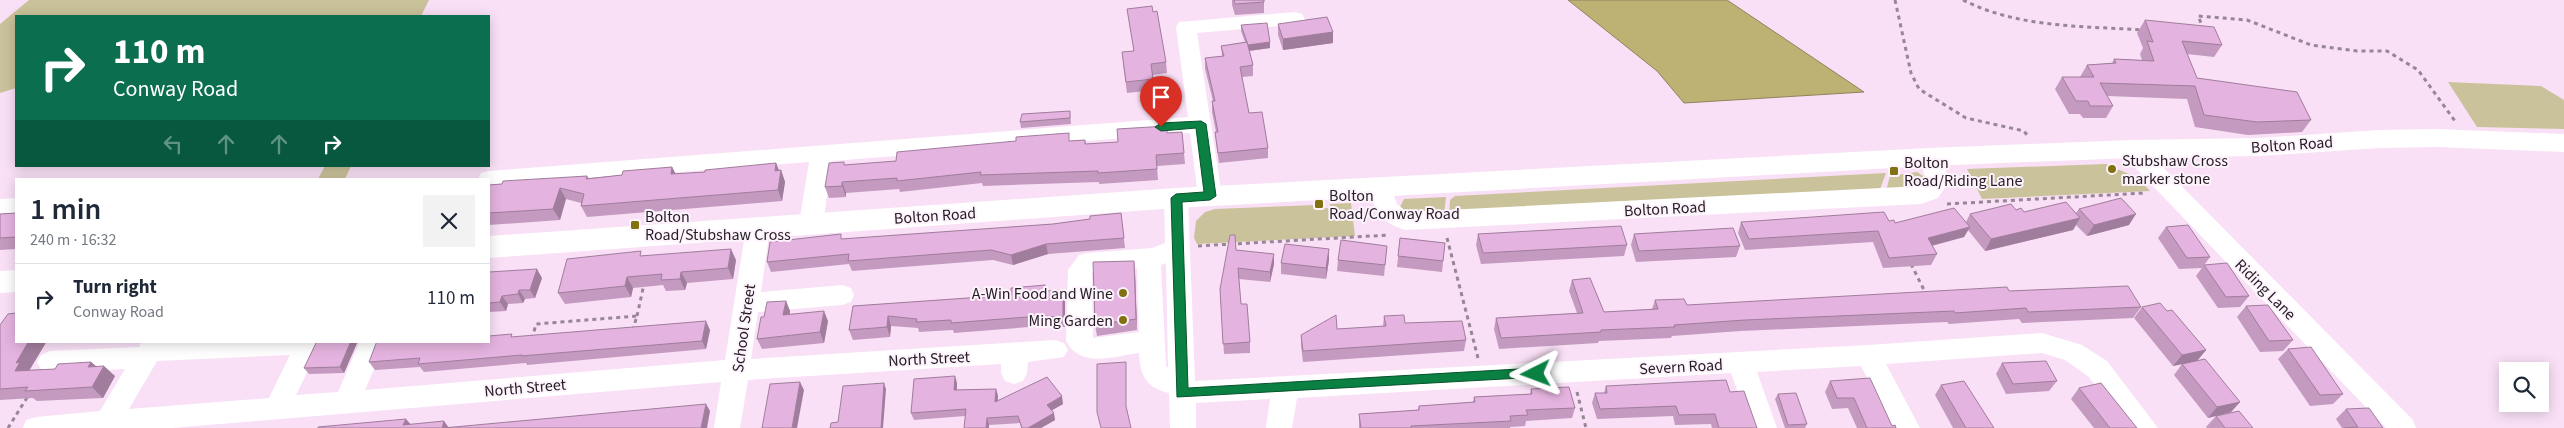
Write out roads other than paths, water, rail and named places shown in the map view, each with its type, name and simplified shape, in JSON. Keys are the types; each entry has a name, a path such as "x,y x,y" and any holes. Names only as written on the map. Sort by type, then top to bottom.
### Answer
{"main road":[{"name":"Bolton Road","path":"490,247 1176,198 1929,157 2131,149 2259,147 2379,139 2564,143"},
{"path":"0,282 15,281"}],"street":[{"path":"1210,196 1186,27 1295,20"},
{"path":"490,179 1201,124"},
{"name":"Riding Lane","path":"2131,149 2200,222 2403,428"},
{"path":"811,224 822,152"},
{"name":"Bolton Road","path":"1381,187 1384,204 1395,217 1405,221 1922,195 1930,192 1938,180 1929,157"},
{"path":"1176,198 1183,428"},
{"path":"0,208 15,207"},
{"name":"School Street","path":"727,428 758,228"},
{"path":"1177,250 1160,252 1149,261 1153,370 1166,382 1181,389"},
{"path":"1152,257 1088,262 1083,266 1080,270 1079,341 1088,349 1152,342"},
{"path":"746,303 842,295"},
{"path":"347,402 371,343"},
{"name":"Severn Road","path":"1181,389 1285,388 1868,355 2029,343 2058,346 2072,352 2098,369 2144,428"},
{"path":"50,362 151,350 308,344 277,408"},
{"path":"96,425 151,350"},
{"name":"North Street","path":"36,428 96,425 737,370 1014,363 1056,350"},
{"path":"1868,355 1907,428"},
{"path":"1740,362 1764,428"},
{"path":"1279,428 1285,388"}],"place":[{"name":"Stubshaw Cross marker stone","path":"2112,169"},
{"name":"Bolton Road/Riding Lane","path":"1894,171"},
{"name":"Bolton Road/Conway Road","path":"1319,204"},
{"name":"Bolton Road/Stubshaw Cross","path":"635,225"},
{"name":"A-Win Food and Wine","path":"1123,293"},
{"name":"Ming Garden","path":"1123,320"}]}
